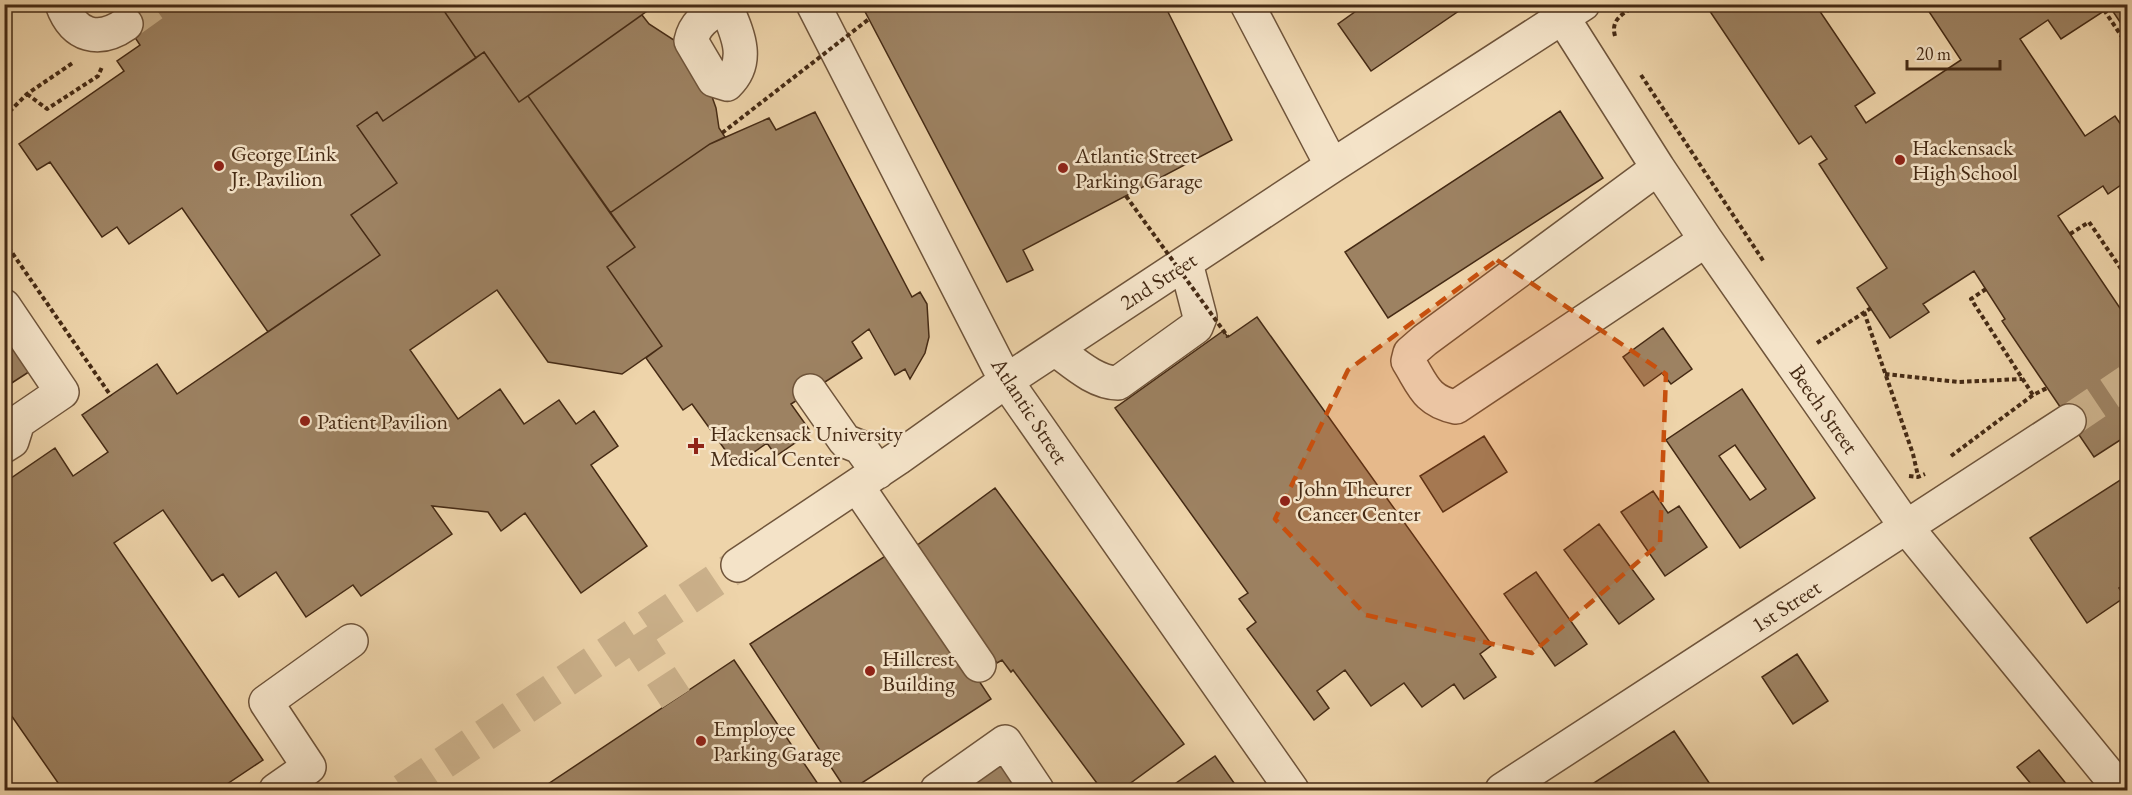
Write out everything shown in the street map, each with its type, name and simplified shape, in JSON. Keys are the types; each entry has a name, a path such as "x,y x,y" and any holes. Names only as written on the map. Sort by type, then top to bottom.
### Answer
{"street":[{"path":"62,4 72,23 87,34 104,36 126,24"},
{"name":"Atlantic Street","path":"813,4 1006,381 1292,790"},
{"path":"1247,4 1332,166"},
{"name":"2nd Street","path":"738,566 865,468 1006,381 1568,9"},
{"name":"Beech Street","path":"1568,9 1658,168 1907,528 2121,790"},
{"path":"1658,168 1410,353 1408,361 1430,397 1441,404 1455,406 1706,240"},
{"path":"1055,349 1108,383 1118,383 1196,327 1200,317 1186,263"},
{"path":"4,306 62,392 18,422 12,441 4,446"},
{"path":"818,386 861,430 865,468 979,665"},
{"name":"1st Street","path":"1502,790 2069,421"},
{"path":"276,790 309,767 266,702 351,641"},
{"path":"937,790 1005,742 1037,790"}],"path":[{"path":"1620,45 1614,35 1613,26 1617,20 1638,4"},
{"path":"2104,10 2127,45"},
{"path":"722,133 869,19"},
{"path":"4,117 27,94 81,57"},
{"path":"27,94 47,109 98,75 105,61"},
{"path":"1640,74 1765,263"},
{"path":"1126,196 1228,338"},
{"path":"2070,234 2089,222 2127,279"},
{"path":"4,241 111,396"},
{"path":"1986,289 1971,299 2033,395"},
{"path":"1823,352 1817,343 1871,308"},
{"path":"1864,312 1914,454 1918,477"},
{"path":"1885,374 1958,381 2022,379"},
{"path":"1944,461 2033,395 2047,388"},
{"path":"1904,472 1918,477 1930,471"}],"highlighted area":[{"path":"1497,260 1666,374 1660,543 1532,653 1366,615 1275,519 1348,370"}],"building":[{"name":"George Link Jr. Pavilion","path":"113,4 453,4 444,11 476,58 383,121 377,112 357,126 397,183 351,215 380,255 268,332 182,208 129,244 117,227 102,237 50,162 37,170 19,144 124,71 117,61 140,45"},
{"path":"453,4 657,4 519,102 484,52 476,58 444,11"},
{"name":"Atlantic Street Parking Garage","path":"861,4 1164,4 1232,140 1023,250 1033,270 1007,282"},
{"path":"1366,4 1469,4 1371,71 1338,24"},
{"path":"1705,4 1815,4 1875,93 1855,106 1866,123 1961,60 1924,4 2128,4 2128,34 2110,7 2061,39 2048,20 2020,39 2085,136 2115,116 2128,135 2128,180 2108,194 2103,186 2058,216 2128,320 2128,435 2094,457 2002,321 2005,319 1974,271 1923,304 1929,312 1890,338 1857,288 1887,268 1819,164 1827,159 1811,136 1799,144"},
{"path":"642,15 649,24 677,42 710,91 716,108 719,128 725,137 710,144 610,213 528,96"},
{"name":"Patient Pavilion","path":"484,52 519,102 528,96 635,247 607,267 662,346 622,374 548,362 497,290 410,350 458,419 500,389 524,424 559,400 576,424 594,411 618,446 591,465 647,546 581,593 525,513 501,531 488,512 432,506 452,534 361,596 353,585 306,617 276,572 239,597 223,574 212,581 163,510 114,543 263,760 218,790 63,790 4,705 4,483 55,448 73,476 108,452 82,415 157,364 177,394 380,255 351,215 397,183 357,126 377,112 383,121"},
{"path":"1560,111 1603,178 1388,318 1345,252"},
{"path":"815,112 912,297 920,292 927,304 929,337 925,353 910,379 905,369 895,375 869,329 852,342 862,358 791,404 811,432 776,456 767,443 736,465 692,404 683,410 646,358 662,346 607,267 635,247 610,213 710,144 769,118 776,130"},
{"path":"4,317 38,366 4,388"},
{"name":"John Theurer Cancer Center","path":"1257,317 1492,645 1480,654 1496,677 1464,699 1454,684 1422,707 1404,683 1371,706 1345,670 1317,691 1329,708 1314,720 1247,629 1256,622 1239,599 1248,593 1115,408 1223,331 1228,337"},
{"path":"1663,328 1692,369 1671,384 1662,373 1644,386 1623,357"},
{"path":"1742,389 1815,498 1740,548 1666,440","holes":["1735,445 1766,489 1750,500 1719,456"]},
{"path":"1484,436 1507,472 1443,512 1420,476"},
{"path":"2128,475 2128,583 2119,588 2125,597 2087,623 2030,538"},
{"path":"995,488 1184,744 1121,790 1102,790 1013,670 1011,672 1002,660 997,663 912,549"},
{"path":"1653,491 1668,513 1679,506 1707,547 1665,576 1621,512"},
{"path":"1599,524 1654,599 1619,624 1564,550"},
{"name":"Hillcrest Building","path":"893,551 991,699 851,790 846,790 750,644"},
{"path":"1536,572 1587,644 1555,666 1504,594"},
{"path":"1797,654 1828,701 1793,724 1762,677"},
{"name":"Employee Parking Garage","path":"734,660 818,784 808,790 539,790"},
{"path":"1674,731 1714,790 1583,790"},
{"path":"2039,750 2068,786 2061,790 2036,790 2017,767"},
{"path":"1215,756 1239,790 1166,790"},
{"path":"1000,761 1019,790 954,790"}],"tunnel":[{"path":"126,24 154,4"},
{"path":"2069,421 2128,381"},
{"path":"403,790 738,565"},
{"path":"634,635 676,699"}],"place":[{"name":"Hackensack High School","path":"1900,160"},
{"name":"George Link Jr. Pavilion","path":"219,166"},
{"name":"Atlantic Street Parking Garage","path":"1063,168"},
{"name":"Patient Pavilion","path":"305,421"},
{"name":"Hackensack University Medical Center","path":"696,446"},
{"name":"John Theurer Cancer Center","path":"1285,501"},
{"name":"Hillcrest Building","path":"870,671"},
{"name":"Employee Parking Garage","path":"701,741"}]}
